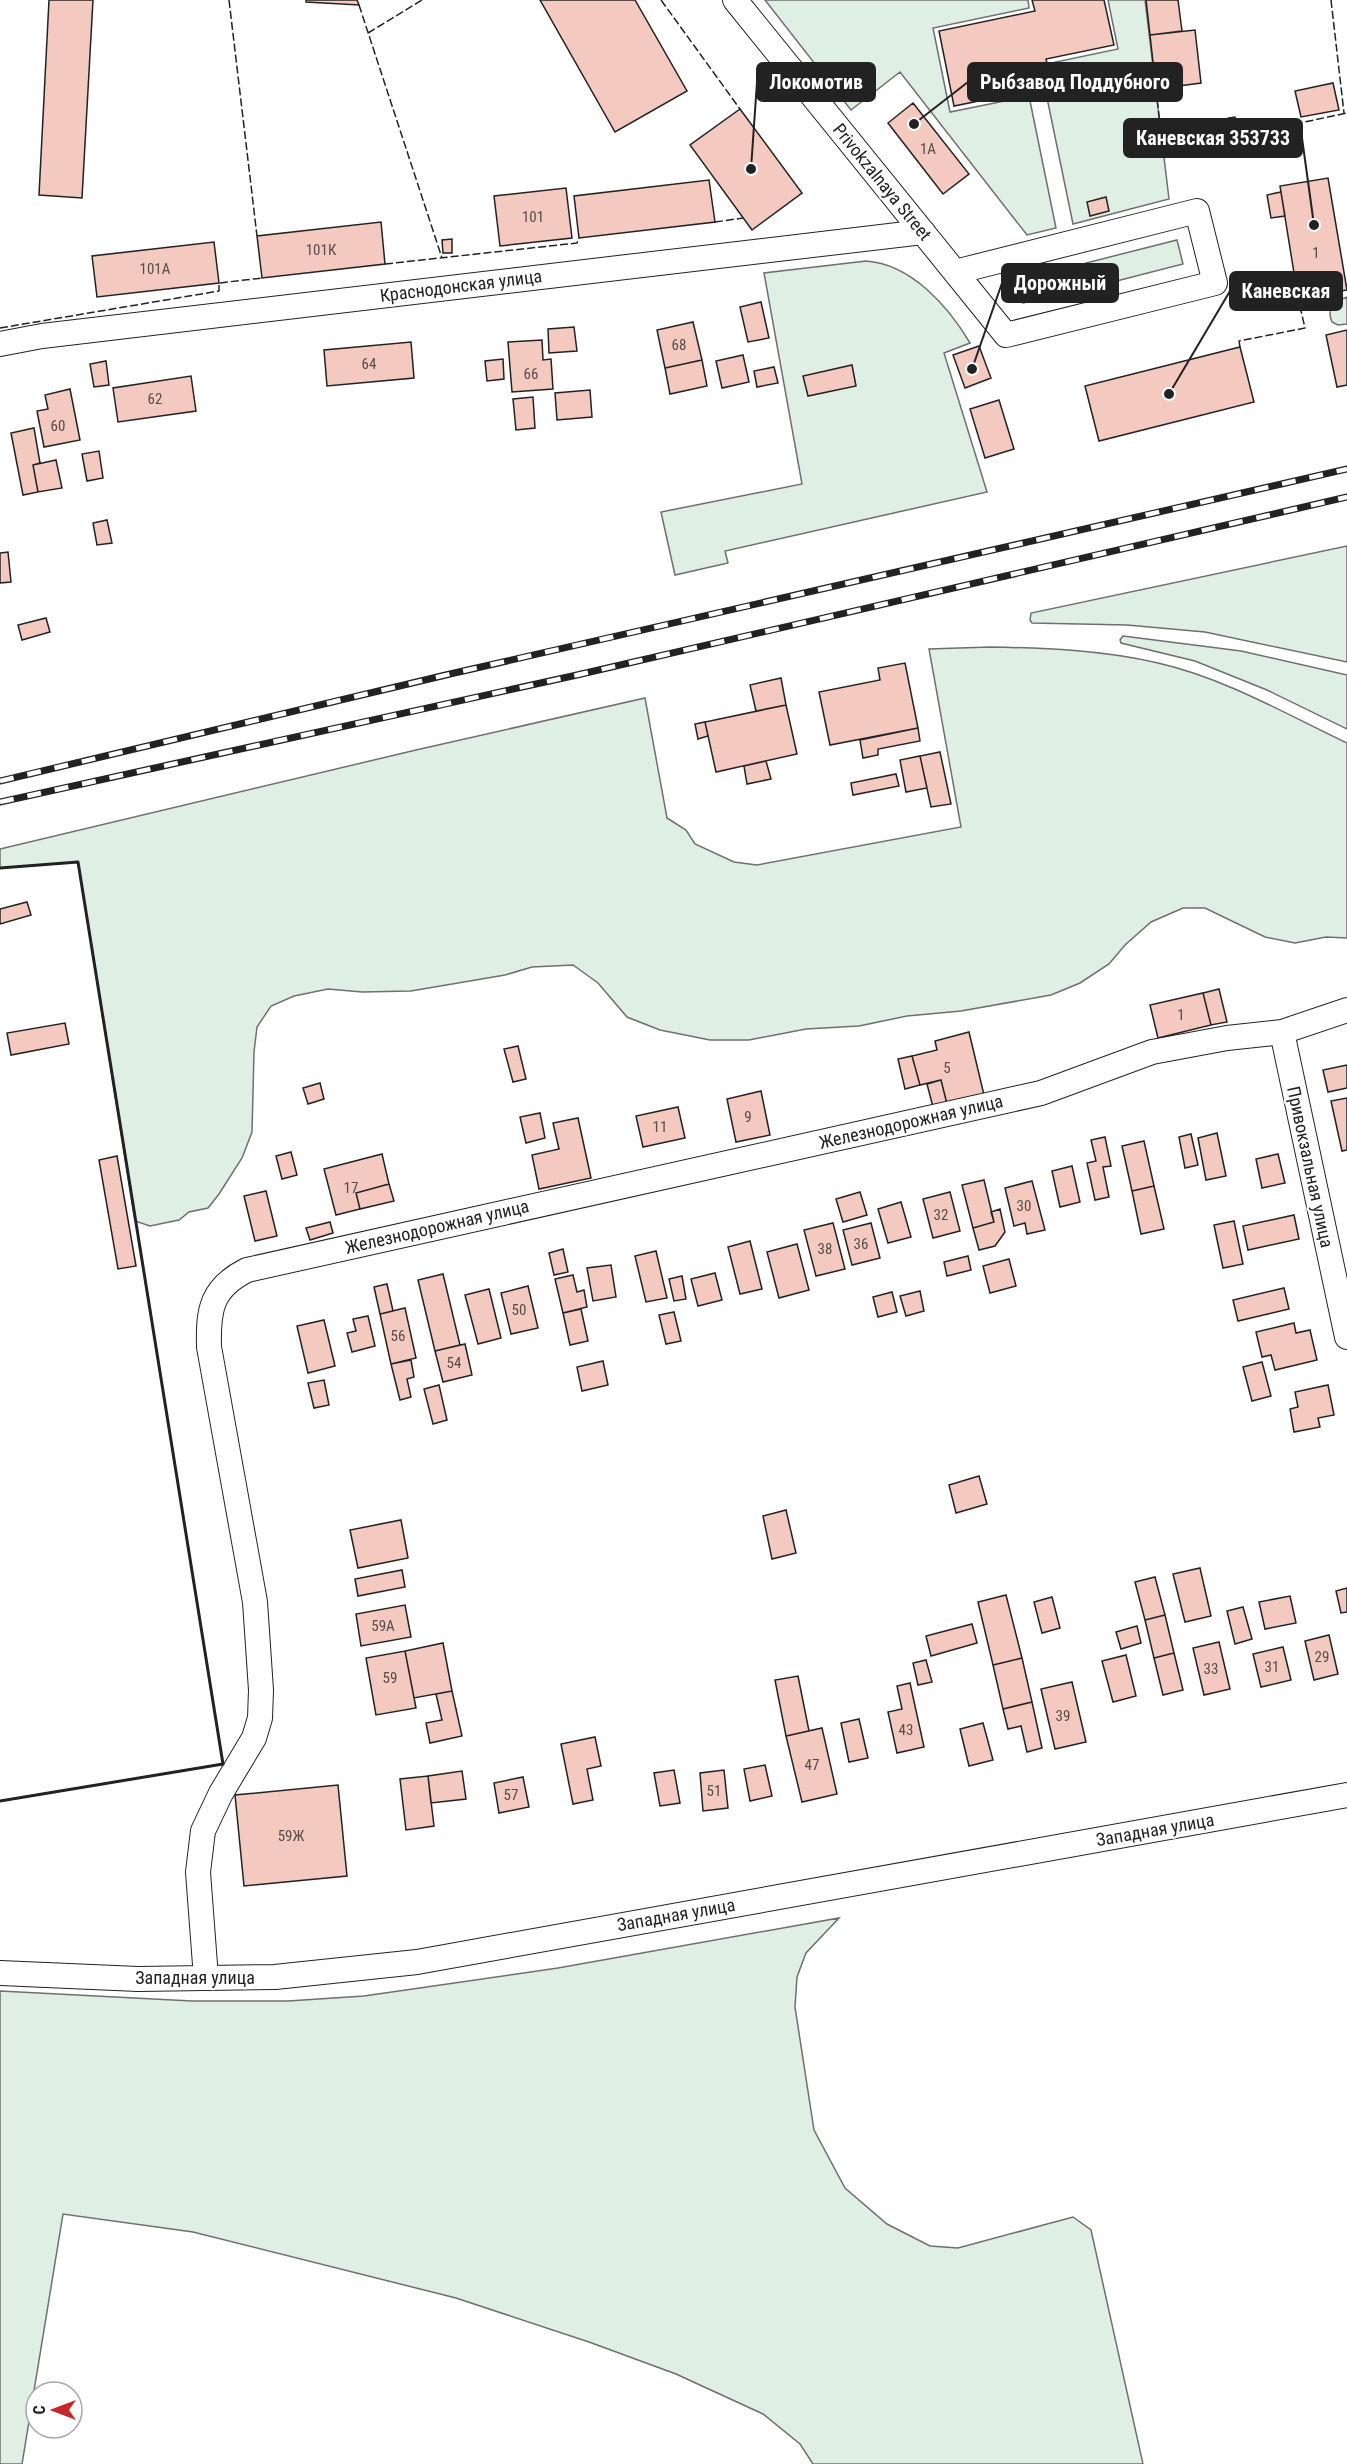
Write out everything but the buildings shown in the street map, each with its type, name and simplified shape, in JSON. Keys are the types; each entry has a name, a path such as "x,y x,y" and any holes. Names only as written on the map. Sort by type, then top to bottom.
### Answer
{"street":[{"name":"Privokzalnaya Street","path":"735,0 922,232 1006,335 1215,283 1197,211 955,272"},
{"name":"Краснодонская улица","path":"0,344 54,334 922,232"},
{"name":"Железнодорожная улица","path":"206,1978 198,1872 203,1831 221,1793 254,1738 260,1718 261,1690 255,1602 209,1347 208,1322 211,1308 218,1292 231,1280 247,1270 1041,1093 1152,1052 1227,1038 1281,1032 1347,1010"},
{"name":"Привокзальная улица","path":"1281,1032 1347,1337"},
{"name":"Западная улица","path":"0,1973 138,1979 275,1977 417,1962 1347,1795"}],"green space":[{"path":"765,0 1028,0 1029,8 933,28 950,112 1029,96 1056,228 1027,235 900,72 851,110"},
{"path":"1108,0 1145,0 1169,199 1073,224 1046,93 1057,90 1051,63 1118,49"},
{"path":"1177,240 1183,264 1093,287 1086,263"},
{"path":"866,261 898,270 927,289 951,315 970,343 944,353 987,492 725,551 728,563 675,575 661,512 802,484 764,273"},
{"path":"1064,267 1070,291 1023,303 1017,279"},
{"path":"1347,297 1347,324 1338,325 1332,322 1331,309 1335,303"},
{"path":"1347,546 1347,662 1205,632 1127,625 1032,623 1030,620 1031,613"},
{"path":"1123,636 1241,651 1347,675 1347,729 1267,690 1195,661 1121,643"},
{"path":"990,647 1095,652 1158,663 1231,687 1347,743 1347,938 1326,937 1295,943 1265,937 1205,908 1183,908 1151,922 1125,945 1109,964 1080,983 1051,995 961,1011 907,1016 859,1026 806,1029 749,1040 710,1040 660,1030 627,1017 598,983 573,965 532,967 505,975 411,991 362,992 328,989 294,996 271,1006 257,1027 254,1052 252,1132 242,1158 219,1194 208,1208 189,1212 179,1220 150,1226 135,1221 78,862 0,868 0,849 645,698 667,818 686,830 695,844 734,862 757,865 961,827 929,649"},
{"path":"839,1918 806,1953 797,1977 795,2007 814,2130 845,2188 887,2224 930,2246 958,2248 1073,2217 1091,2230 1143,2464 813,2464 800,2444 763,2414 676,2374 589,2342 456,2298 193,2232 63,2214 36,2380 24,2380 24,2440 26,2440 22,2464 0,2464 0,1991 192,2001 288,2001 364,1996 558,1968"}],"railway":[{"path":"0,781 450,674 1347,469"},
{"path":"0,802 577,675 1347,497"}],"fence":[{"path":"229,0 257,236"},
{"path":"368,33 422,0"},
{"path":"661,0 740,109"},
{"path":"1331,0 1344,113"},
{"path":"359,5 442,258"},
{"path":"1156,89 1163,152 1347,113"},
{"path":"715,222 743,218"},
{"path":"385,264 577,243 579,238"},
{"path":"0,328 219,291 219,283 262,278"},
{"path":"1240,347 1239,341 1305,328 1298,298"}],"wall":[{"path":"0,868 78,862 223,1764 0,1801"}],"place":[{"name":"Рыбзавод Поддубного","path":"914,124"},
{"name":"Локомотив","path":"751,169"},
{"name":"Каневская 353733","path":"1314,225"},
{"name":"Дорожный","path":"972,369"},
{"name":"Каневская","path":"1169,394"}]}
